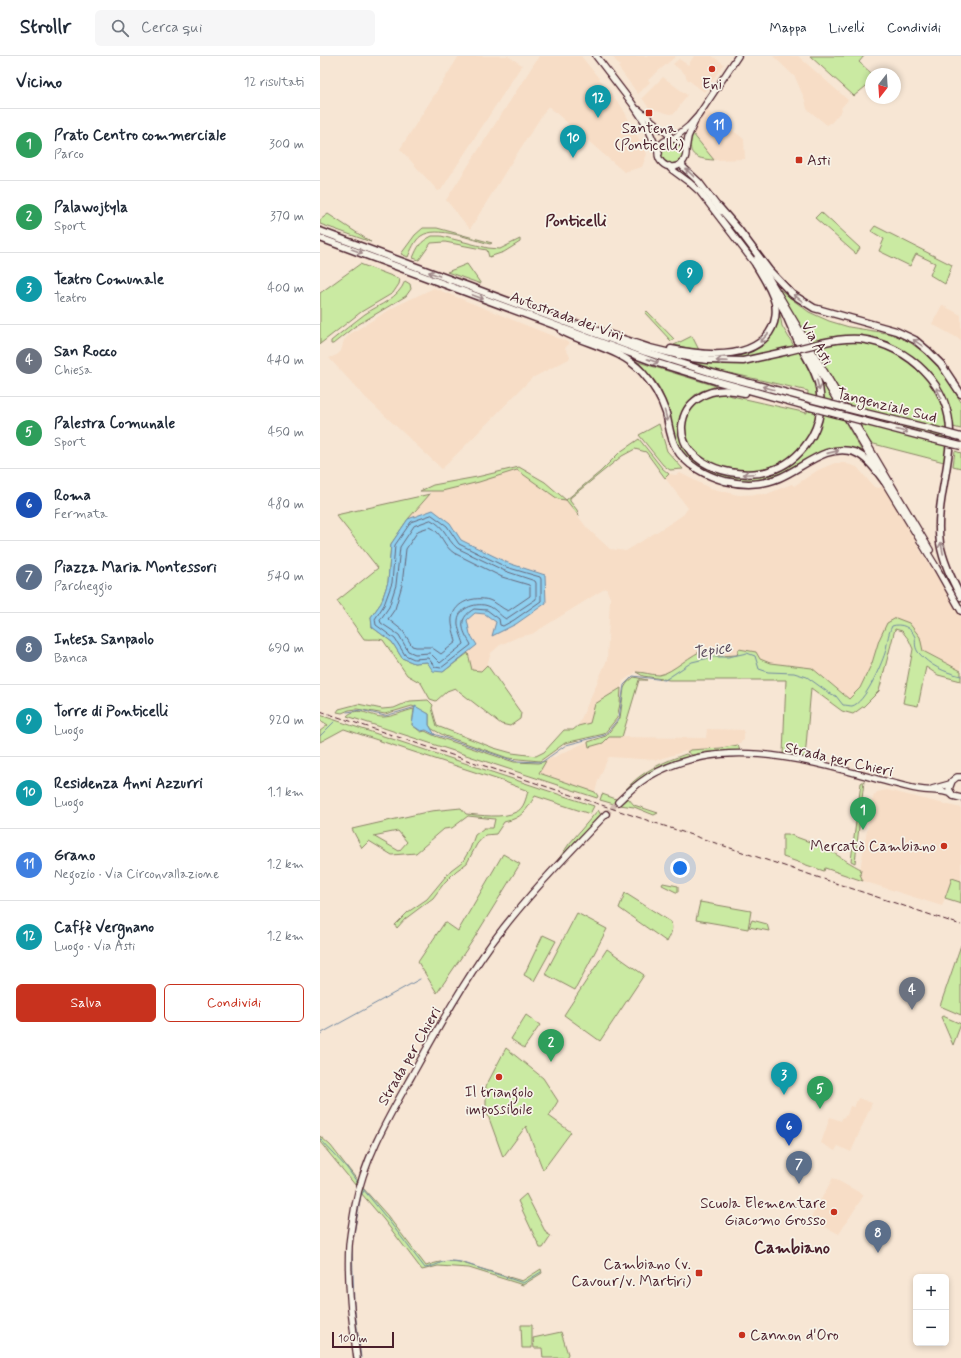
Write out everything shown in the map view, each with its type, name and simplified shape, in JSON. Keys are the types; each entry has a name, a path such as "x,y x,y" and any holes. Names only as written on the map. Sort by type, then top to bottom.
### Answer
{"highway":[{"path":"719,207 739,230 769,270 792,294 814,308 896,331 915,340 941,364 961,394"},
{"name":"Autostrada dei Vini","path":"320,231 666,359 806,398"},
{"name":"Autostrada dei Vini","path":"320,238 660,364 810,407"},
{"path":"624,339 698,354 730,353 759,343 766,337 771,329 776,312 773,297 756,265"},
{"path":"784,311 818,382 821,405 819,419 808,444 788,462 774,470 744,474 716,468 701,461 691,453 682,433 682,424 689,407 704,394 714,391 738,391 810,407"},
{"path":"541,320 569,335 616,353 630,361 641,370 659,396 675,447 682,457 707,474 725,481 738,483 762,483 779,478 819,456 836,450 854,452 862,456 870,462 884,481"},
{"path":"561,321 584,325 668,352 708,360 743,361 839,339 873,341 902,352 927,373 943,399 948,415 950,436 946,474 940,508 940,543 945,563 961,597"},
{"name":"Tangenziale Sud","path":"806,398 961,437"},
{"name":"Tangenziale Sud","path":"810,407 961,446"}],"main road":[{"path":"596,56 646,124 659,152 661,160 669,166 676,166 682,163 686,156 688,137 698,116 738,56"},
{"path":"632,103 673,139 681,142 686,149"},
{"path":"659,152 661,145 668,140 673,139 698,116"},
{"path":"661,129 672,132 684,130"},
{"name":"Via Asti","path":"682,163 719,207 769,278 961,604"},
{"name":"Via Asti","path":"669,166 700,192 756,265 961,611"},
{"name":"Strada per Chieri","path":"618,802 638,784 668,767 684,761 710,755 730,754 768,755 800,759 900,785 924,790 945,792 961,798"},
{"name":"Strada per Chieri","path":"924,790 950,784 954,778 961,777"},
{"path":"950,784 949,789 951,794"},
{"name":"Strada per Chieri","path":"357,1358 349,1287 349,1244 355,1204 361,1181 382,1128 443,1020 492,943 548,876 606,814"}],"shaded area":[{"path":"459,56 508,56 522,65 441,190 438,191 400,149"},
{"path":"539,56 581,56 622,107 647,154 642,167 624,172 548,106 470,229 446,200"},
{"path":"612,56 676,56 648,80 650,82 638,94 618,67 620,66"},
{"path":"694,56 712,56 724,64 704,92 687,79 685,74 673,64 679,59 688,65"},
{"path":"773,56 798,56 848,100 832,122 827,125 807,109 805,100 795,77"},
{"path":"663,77 687,95 675,113 670,114 649,108 642,98"},
{"path":"706,110 744,139 745,159 714,160 693,134 699,120"},
{"path":"434,288 570,343 565,348 570,356 569,359 532,378 442,469 366,398 329,358 337,355 341,351 344,340 350,334 394,307"},
{"path":"942,305 961,315 961,340 932,324"},
{"path":"835,463 844,463 857,467 874,487 879,488 884,485 922,553 961,616 961,671 923,651 920,637 896,618 879,640 872,663 860,688 849,699 812,668 770,663 760,659 756,652 739,649 738,655 718,656 659,675 636,672 623,681 621,688 595,704 590,723 578,726 607,660 610,598 606,588 532,634 518,637 500,645 491,653 487,665 521,713 520,719 510,726 501,724 455,688 447,691 436,701 430,699 421,683 407,675 383,640 364,639 337,601 378,568 336,515 430,494 433,485 519,467 545,482 566,500 587,528 610,549 626,551 674,521 684,514 688,508 665,478 669,474 676,475 680,473 710,488 738,495 767,494 792,484 794,486 818,470"},
{"path":"707,729 744,730 744,740 735,746 690,750 656,760 610,757 608,758 598,781 595,792 539,773 546,761 584,743 588,742 589,747 603,743 609,737 706,738"},
{"path":"887,790 961,808 961,881 952,878 942,906 863,881 860,877 873,797 877,792"},
{"path":"858,1098 872,1103 851,1152 838,1146 835,1151 821,1143 830,1117 841,1121 842,1118 847,1115 850,1106 854,1107"},
{"name":"Scuola Elementare Giacomo Grosso","path":"833,1178 864,1195 839,1234 810,1219"}],"green space":[{"path":"810,56 864,56 859,62 866,68 865,87 854,96"},
{"path":"693,134 714,160 697,157 693,154 691,151 691,141"},
{"path":"672,142 680,145 683,153 680,161 672,164 664,161 661,153 664,145"},
{"path":"821,212 860,248 856,254 815,218"},
{"path":"328,214 371,242 320,224 320,220"},
{"path":"875,226 952,265 945,284 930,275 935,263 916,254 910,266 879,251 884,239 871,231"},
{"path":"423,228 437,228 492,243 490,244 455,234 436,232 421,236 413,245 408,257 401,254 415,235"},
{"path":"432,236 441,236 488,248 500,249 520,239 520,242 504,252 489,257 487,250 445,242 431,243 419,260 413,258 420,245"},
{"path":"360,264 400,279 399,284 393,293 361,312 320,344 320,293"},
{"path":"467,264 481,284 447,272"},
{"path":"405,281 410,284 411,289 406,296 354,327 331,344 331,341 361,317 393,297"},
{"path":"777,287 809,312 829,321 849,327 892,334 908,341 922,351 935,363 946,377 961,402 961,429 953,427 947,404 941,389 926,368 911,356 854,337 833,337 810,342"},
{"path":"777,307 782,326 794,346 751,357 733,359 683,355 734,354 768,337"},
{"path":"647,311 674,339 671,341 645,313"},
{"path":"692,336 699,350 674,345"},
{"path":"851,341 873,343 893,351 911,363 931,384 938,395 946,420 947,433 944,462 870,443 862,427 814,348 826,344"},
{"path":"798,351 807,366 816,390 817,407 815,420 810,433 787,460 772,468 761,471 734,471 706,461 695,452 687,442 685,429 690,411 705,398 719,393 807,413 808,391 721,371 671,356 708,363 737,364"},
{"path":"635,361 716,386 696,394 690,401 681,417 680,434 686,451 692,458 718,473 728,476 749,478 759,477 779,471 797,459 805,451 818,428 821,380 863,453 852,449 842,448 824,451 771,478 758,480 731,480 705,472 684,456 675,442 667,406 661,391 653,379"},
{"path":"659,424 667,451 683,469 670,470 663,465 639,435"},
{"path":"639,439 662,468 669,474 665,478 646,452 635,449 622,456 570,498 570,501 577,510 579,516 566,500 600,472 620,452"},
{"path":"955,451 961,453 961,468 953,466"},
{"path":"519,467 545,482 566,500 558,499 517,470 479,482 442,491 420,491 433,485"},
{"path":"430,494 408,519 391,544 388,582 381,603 371,617 372,627 392,642 402,658 414,663 427,662 443,672 468,653 472,670 481,671 487,665 521,713 520,719 510,726 501,724 455,688 447,691 436,701 430,699 421,683 407,675 383,640 364,639 337,601 378,568 336,515"},
{"path":"896,618 909,623 920,637 923,651 961,671 961,681 938,675 926,667 918,706 903,703 913,649 909,640 902,631 895,629 879,691 864,706 853,714 842,711 811,688 805,758 783,754 786,680 669,680 643,676 636,672 659,675 670,671 695,654 707,649 718,656 737,655 739,649 756,652 760,659 770,663 812,668 849,699 860,688 872,663 879,640 887,623"},
{"path":"634,677 647,680 639,680 622,737 609,737 603,743 589,747 588,742 606,736 620,718 624,688"},
{"path":"621,688 617,718 604,734 565,743 540,761 508,758 445,736 432,729 429,725 429,714 412,706 385,714 357,709 342,713 337,712 339,709 358,704 382,709 394,708 410,701 428,700 433,705 432,708 437,726 494,748 512,753 536,756 544,752 564,730 573,730 578,726 590,723 595,704"},
{"path":"414,709 412,725 421,732 425,731 435,736 514,762 538,763 546,761 539,773 595,792 598,796 597,798 347,716 351,713 360,711 378,717 387,717"},
{"path":"320,715 594,806 590,814 535,796 523,813 504,822 496,834 485,835 477,844 467,863 445,882 433,898 405,919 397,928 395,925 408,912 427,899 451,870 463,861 470,849 475,835 484,828 493,828 495,819 468,816 452,828 444,829 416,853 392,855 369,841 362,848 352,829 431,811 461,808 466,814 491,816 511,814 519,811 524,803 528,791 344,729 320,742 320,731 328,725 320,720","holes":["398,831 407,842 399,851 373,836"]},
{"path":"738,745 740,751 706,752 692,755 687,752 690,750 721,748"},
{"path":"686,754 690,756 673,761 656,769 626,789 646,772 669,760"},
{"path":"864,781 855,863 851,861 861,783"},
{"path":"602,794 616,799 614,804 600,800"},
{"path":"628,798 634,805 658,813 654,815 634,807 620,805"},
{"path":"598,810 601,815 558,860 569,844"},
{"path":"783,834 788,834 826,848 861,869 860,874 863,881 825,868 824,871 783,857"},
{"path":"503,854 520,864 473,940 437,993 418,962 445,922 458,931"},
{"path":"952,878 961,881 961,903 945,898"},
{"path":"663,883 678,886 678,892 662,885"},
{"path":"625,893 671,922 671,932 667,942 619,908"},
{"path":"700,902 751,911 748,929 696,920"},
{"path":"577,913 607,929 575,990 545,974"},
{"path":"752,920 767,924 769,931 749,927"},
{"path":"543,935 556,941 534,981 524,975"},
{"path":"961,945 961,1015 940,1006"},
{"path":"607,949 644,975 600,1041 564,1015"},
{"path":"526,1015 540,1025 524,1048 511,1039"},
{"path":"943,1016 961,1024 953,1045 941,1017"},
{"path":"506,1048 543,1078 558,1101 549,1116 571,1132 543,1170 526,1126 503,1157 486,1110 486,1086"},
{"path":"320,1136 331,1146 358,1181 356,1186 320,1142"},
{"path":"363,1188 387,1215 426,1266 434,1263 450,1261 459,1262 522,1281 541,1269 542,1273 523,1285 469,1268 438,1266 422,1270 384,1220 361,1193"},
{"path":"526,1194 546,1233 551,1236 543,1248 540,1248 518,1201"},
{"path":"521,1325 532,1325 532,1348 522,1348"},
{"path":"561,1332 568,1354 566,1358 543,1358 542,1348 534,1348 533,1338"}],"water":[{"path":"433,510 450,523 461,540 508,563 545,575 546,603 516,624 492,636 496,622 485,614 475,613 467,620 470,634 477,645 443,672 433,671 427,662 414,663 402,658 392,642 372,627 371,617 381,603 388,582 391,544 408,519"},
{"path":"415,706 429,714 429,725 435,735 426,730 421,731 412,725"}],"waterway":[{"name":"Tepice","path":"434,734 515,761 542,762 566,745 605,735 619,718 624,685 633,676 665,680 692,662 713,657 728,657 747,653 755,656 759,669 768,672 794,673 807,677 829,693 836,696 843,705 852,706 862,698 872,683 885,653 890,630 892,626 895,625 908,628 911,631 915,637 918,652 932,665 949,673 961,676"},
{"name":"Tepice","path":"347,712 361,710 385,716 416,707"},
{"name":"Tepice","path":"320,736 335,721"},
{"path":"320,1034 420,979"},
{"path":"320,1139 347,1168 357,1182"},
{"path":"363,1189 425,1268 446,1261 461,1262 523,1283 541,1272"},
{"path":"361,1358 354,1304 352,1245 361,1195 364,1191"}],"tunnel":[{"path":"606,814 618,802"}],"railway":[{"path":"320,711 961,925"}],"place":[{"name":"Eni","path":"712,69"},
{"name":"Santena (Ponticelli)","path":"649,113"},
{"name":"Caffè Vergnano","path":"598,118"},
{"name":"Grano","path":"719,145"},
{"name":"Residenza Anni Azzurri","path":"573,158"},
{"name":"Asti","path":"799,160"},
{"name":"Torre di Ponticelli","path":"690,293"},
{"name":"Prato Centro commerciale","path":"863,830"},
{"name":"Mercatò Cambiano","path":"944,846"},
{"name":"San Rocco","path":"912,1010"},
{"name":"Palawojtyla","path":"551,1062"},
{"name":"Il triangolo impossibile","path":"499,1077"},
{"name":"Teatro Comunale","path":"784,1095"},
{"name":"Palestra Comunale","path":"820,1109"},
{"name":"Roma","path":"789,1146"},
{"name":"Piazza Maria Montessori","path":"799,1184"},
{"name":"Scuola Elementare Giacomo Grosso","path":"834,1212"},
{"name":"Intesa Sanpaolo","path":"878,1253"},
{"name":"Cambiano (v. Cavour/v. Martiri)","path":"699,1273"},
{"name":"Cannon d'Oro","path":"742,1335"}],"district":[{"name":"Ponticelli","path":"576,220"},
{"name":"Cambiano","path":"792,1247"}]}
